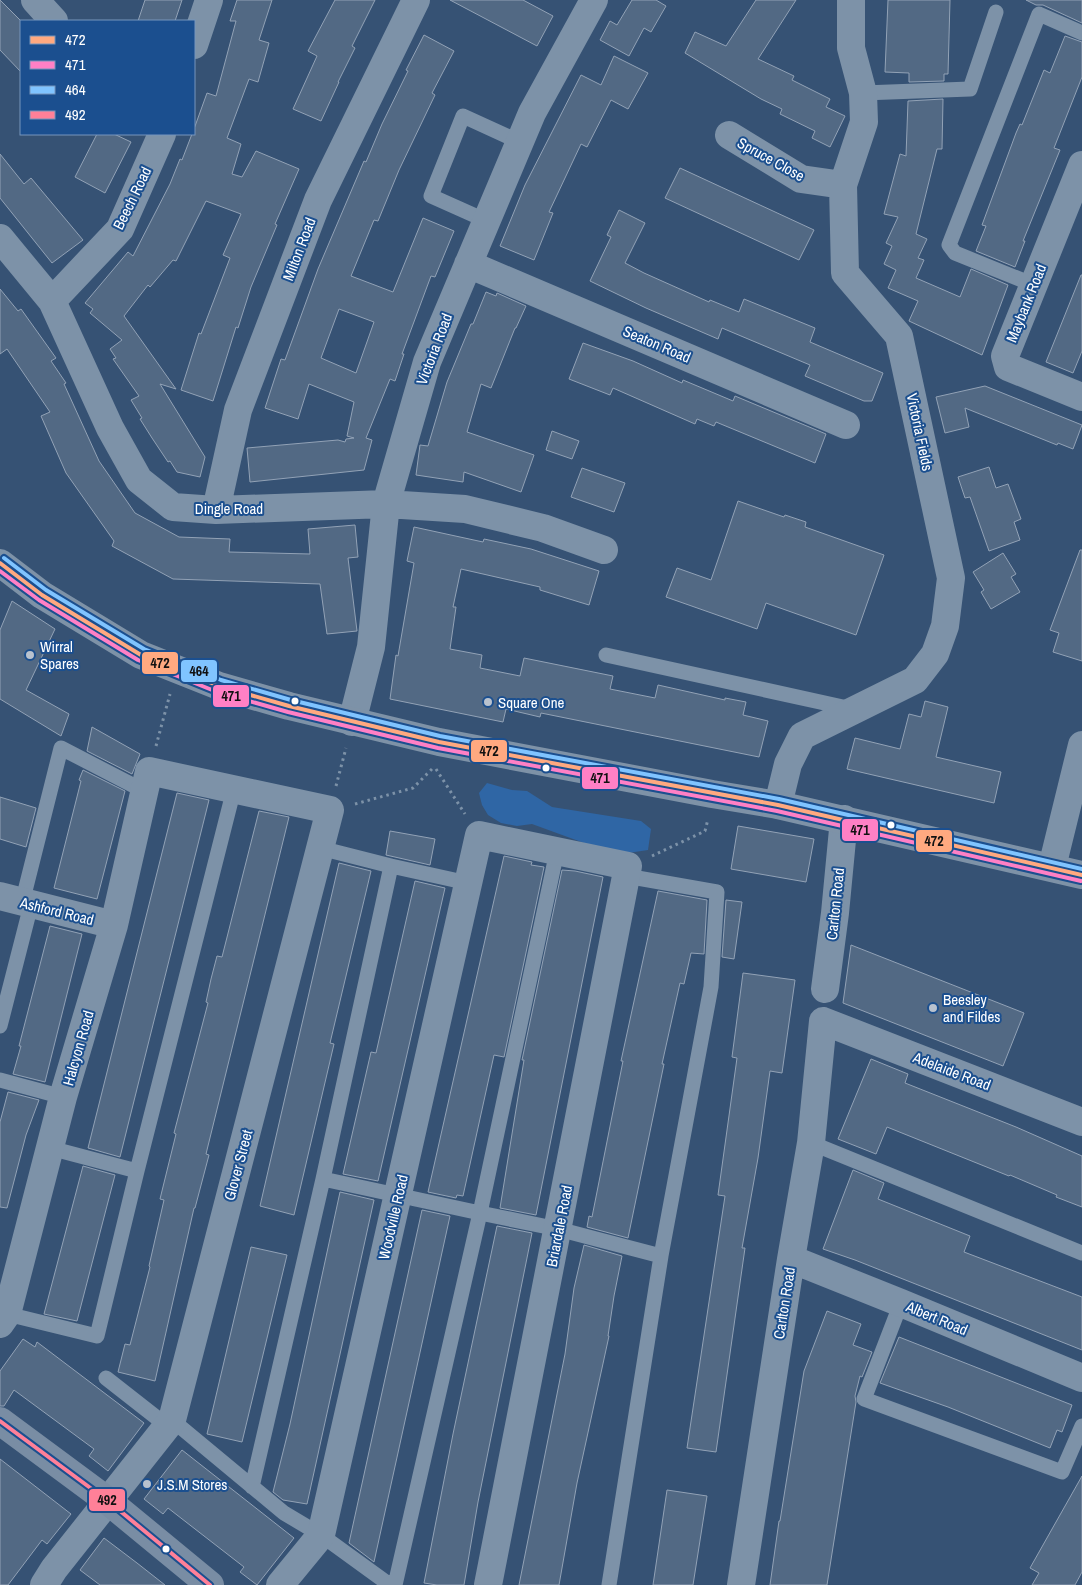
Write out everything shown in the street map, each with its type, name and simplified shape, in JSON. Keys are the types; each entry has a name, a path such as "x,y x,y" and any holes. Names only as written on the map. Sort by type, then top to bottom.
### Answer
{"highway":[{"path":"0,563 42,595 141,655 219,686 288,706 349,735 439,742 778,805 1082,875"}],"street":[{"path":"35,0 53,20"},
{"path":"195,42 209,0"},
{"name":"Milton Road","path":"216,510 238,410 318,200 416,0"},
{"name":"Victoria Road","path":"349,735 371,647 386,504 427,362 532,113 594,0"},
{"name":"Victoria Fields","path":"778,805 788,764 802,736 915,680 935,654 945,626 951,578 899,336 845,273 842,185 864,122 863,93 851,48 851,0"},
{"name":"Beech Road","path":"52,301 120,229 162,135"},
{"name":"Spruce Close","path":"729,135 801,179 842,185"},
{"name":"Maybank Road","path":"1082,166 1005,356 1008,367 1082,397"},
{"name":"Dingle Road","path":"0,238 52,301 110,428 139,480 173,508 216,510 386,504 465,509 543,528 604,550"},
{"name":"Seaton Road","path":"468,264 846,425"},
{"path":"1052,867 1082,746"},
{"path":"146,781 234,789 330,810"},
{"name":"Halcyon Road","path":"4,1319 63,1097 114,926 146,781"},
{"name":"Glover Street","path":"44,1585 54,1569 169,1423 330,810"},
{"name":"Carlton Road","path":"825,989 836,913 844,819"},
{"path":"479,836 557,852 627,871"},
{"name":"Woodville Road","path":"280,1585 321,1535 479,836"},
{"name":"Briardale Road","path":"488,1585 627,871"},
{"name":"Ashford Road","path":"18,902 114,926"},
{"name":"Carlton Road","path":"741,1585 791,1259 811,1143 823,1021"},
{"name":"Adelaide Road","path":"823,1021 1082,1122"},
{"name":"Albert Road","path":"791,1259 1082,1378"},
{"path":"0,1420 108,1501 210,1585"}],"lane":[{"path":"863,93 970,89 996,12"},
{"path":"1034,285 955,253 949,245 1039,14 1082,33"},
{"path":"486,221 431,196 463,116 520,142"},
{"path":"606,655 856,710"},
{"path":"0,1026 18,902 61,748 146,781"},
{"path":"4,1319 97,1336 234,789"},
{"path":"320,848 468,883"},
{"path":"396,1585 480,1212 557,852"},
{"path":"252,1487 323,1179 391,866"},
{"path":"609,1585 661,1256 711,987 716,892 627,871"},
{"path":"0,1080 63,1097"},
{"path":"811,1143 1082,1253"},
{"path":"50,1148 137,1171"},
{"path":"323,1179 558,1229 661,1256"},
{"path":"901,1303 864,1399 1062,1472 1082,1426"},
{"path":"106,1378 169,1423 284,1513 321,1535 390,1585"}],"path":[{"path":"146,781 177,669"},
{"path":"349,735 330,810 413,788 434,766 479,836"},
{"path":"627,871 705,831 712,794"}],"shaded area":[{"path":"487,783 512,790 527,791 552,807 641,821 651,829 648,850 628,853 606,851 532,824 517,826 501,823 488,815 482,805 479,793"}],"building":[{"path":"0,0 20,20 20,71 0,50"},
{"path":"145,0 182,0 175,20 138,20"},
{"path":"237,0 272,0 259,40 269,43 258,82 249,79 227,138 241,144 232,174 242,177 256,151 299,169 275,224 277,225 251,287 238,328 236,327 213,401 181,390 199,333 201,334 230,258 223,255 241,214 206,201 176,261 173,260 150,287 148,285 124,316 176,389 160,384 205,457 200,477 177,472 152,438 131,400 139,396 113,359 116,358 110,349 122,340 90,313 93,309 85,303 128,252 133,256 170,184 180,159 182,160 192,135 195,135 195,126 207,93 216,96 236,21 230,21"},
{"path":"335,0 375,0 352,46 355,48 321,121 293,109 317,56 308,51"},
{"path":"450,0 523,0 553,16 537,46"},
{"path":"632,0 656,0 666,6 651,32 644,28 629,56 600,40 610,21 617,25"},
{"path":"756,0 796,0 758,59 794,76 792,80 830,99 826,107 845,116 830,147 812,138 815,131 780,114 782,109 761,99 685,53 695,32 726,46"},
{"path":"888,0 950,0 948,74 944,74 944,81 909,82 909,73 885,72"},
{"path":"1026,0 1082,0 1082,23 1043,5 1036,5"},
{"path":"424,35 454,51 432,93 435,95 399,170 378,221 374,220 351,276 393,292 423,218 454,231 435,277 431,276 402,354 404,354 395,381 390,379 366,438 372,440 364,470 250,482 247,448 338,440 345,442 346,439 354,438 347,436 354,402 309,384 298,419 265,408 281,359 285,360 318,269 364,161 366,162 408,71 406,70","holes":["339,309 374,322 356,373 321,358"]},
{"path":"1065,36 1082,42 1082,77 1054,148 1060,150 1023,241 1025,241 1015,267 976,251 986,226 982,225 1016,133 1020,124 1022,125 1044,70 1050,73"},
{"path":"614,56 648,73 628,109 611,100 587,147 581,144 549,212 553,213 534,260 500,246 525,185 581,75 601,85"},
{"path":"943,99 942,149 937,149 916,234 927,239 918,258 924,260 916,278 960,297 971,269 1008,285 982,355 909,321 918,301 888,288 896,270 884,264 892,246 886,243 898,217 884,214 900,154 906,156 908,101"},
{"path":"96,135 116,135 131,142 105,193 75,177"},
{"path":"0,154 24,184 31,178 83,240 52,263 0,198"},
{"path":"680,168 814,230 799,260 665,198"},
{"path":"619,210 645,223 625,263 709,302 710,300 739,312 744,299 815,328 810,342 883,373 872,401 864,401 805,376 810,365 722,328 718,339 590,281 611,237 607,235"},
{"path":"1081,275 1082,351 1073,373 1046,362"},
{"path":"0,289 18,311 21,309 56,358 51,361 66,383 64,384 99,461 135,513 179,537 230,539 229,552 310,554 308,529 355,525 358,557 348,558 357,631 327,634 320,584 173,579 112,546 114,541 66,473 41,416 50,412 7,349 0,354"},
{"path":"486,292 496,296 497,293 526,306 491,388 481,384 467,432 534,455 521,492 464,472 463,482 416,475 420,445 428,446 447,382"},
{"path":"583,343 633,361 682,383 683,380 733,401 735,396 826,434 815,463 716,422 714,426 697,419 695,424 613,388 610,395 569,379"},
{"path":"985,386 1082,425 1073,449 1058,443 1057,445 965,408 969,427 945,433 936,397"},
{"path":"552,431 579,441 572,459 546,450"},
{"path":"989,467 996,488 1008,484 1021,519 1014,522 1020,540 989,551 970,497 965,498 958,477"},
{"path":"582,468 625,483 614,512 571,497"},
{"path":"738,501 784,517 785,515 806,522 805,527 884,555 856,635 766,603 757,629 666,597 677,568 711,580"},
{"path":"414,527 483,542 484,539 531,549 599,571 589,605 540,590 540,587 461,569 453,607 456,607 450,649 482,655 480,668 520,676 524,658 613,676 610,689 655,698 658,685 725,700 725,698 746,702 743,715 768,721 759,757 541,713 540,717 506,709 503,722 390,699 396,655 398,656 414,563 407,561"},
{"path":"1080,550 1082,550 1082,661 1053,652 1059,633 1050,630"},
{"path":"1003,553 1016,574 1011,577 1020,592 991,609 981,592 984,590 973,572"},
{"path":"12,601 55,629 26,690 69,714 61,736 0,699 0,630"},
{"path":"925,701 948,707 936,757 1001,772 994,803 847,769 855,738 900,749 909,714 921,717"},
{"path":"92,727 140,754 132,774 87,751"},
{"path":"83,770 125,791 97,899 54,888"},
{"path":"177,793 209,800 120,1157 88,1148"},
{"path":"0,797 36,808 26,847 0,839"},
{"path":"259,811 289,817 206,1154 209,1155 194,1208 155,1381 118,1372 125,1344 130,1345 150,1267 164,1200 160,1199 176,1134 174,1133 208,1003 206,1002 211,979 217,956 222,957"},
{"path":"738,826 814,839 806,882 731,869"},
{"path":"390,831 435,839 430,865 386,855"},
{"path":"504,856 532,862 531,865 544,867 504,1057 494,1055 463,1196 457,1195 456,1198 428,1192"},
{"path":"339,863 371,871 330,1043 334,1044 294,1215 260,1206"},
{"path":"562,870 603,877 536,1215 500,1208 524,1060 522,1060"},
{"path":"415,881 445,888 378,1181 343,1174 371,1052 376,1053"},
{"path":"658,891 707,900 704,954 691,953 684,984 680,983 628,1238 587,1227 589,1216 592,1217 623,1061 621,1061"},
{"path":"726,900 742,902 734,959 722,957"},
{"path":"50,926 82,934 45,1082 13,1074"},
{"name":"Beesley and Fildes","path":"851,945 1024,1013 1003,1066 843,1003"},
{"path":"743,973 795,980 782,1073 770,1071 758,1158 742,1248 745,1248 716,1452 687,1448 725,1196 718,1195 737,1058 732,1057"},
{"path":"871,1059 908,1074 905,1083 1016,1127 1082,1156 1082,1207 1010,1175 887,1127 876,1154 838,1139"},
{"path":"8,1092 39,1100 26,1135 7,1208 0,1207 0,1122"},
{"path":"83,1166 115,1175 77,1321 44,1314"},
{"path":"853,1170 884,1183 878,1199 970,1236 964,1252 1082,1297 1082,1350 823,1249"},
{"path":"340,1192 374,1200 307,1504 283,1500 273,1492 290,1424"},
{"path":"422,1210 450,1216 374,1562 349,1543"},
{"path":"497,1226 532,1233 478,1502 464,1585 424,1583 453,1434"},
{"path":"584,1245 622,1256 609,1336 577,1483 559,1585 519,1585 565,1354 574,1288"},
{"path":"251,1247 287,1255 242,1442 207,1434"},
{"path":"827,1311 861,1324 853,1345 872,1352 862,1377 860,1376 855,1396 856,1402 827,1585 770,1585 804,1371"},
{"path":"899,1337 1072,1405 1062,1432 1057,1430 1050,1448 948,1407 880,1383"},
{"path":"23,1339 35,1347 37,1342 144,1423 108,1471 89,1456 94,1449 14,1390 4,1406 0,1406 0,1371"},
{"path":"182,1450 294,1538 257,1585 240,1572 244,1567 168,1508 163,1514 144,1499"},
{"path":"0,1459 71,1514 47,1544 42,1540 8,1585 0,1585"},
{"path":"1082,1476 1082,1572 1075,1585 1032,1585 1039,1573 1030,1568"},
{"path":"667,1490 707,1496 693,1585 653,1585"},
{"path":"104,1538 165,1585 100,1585 80,1570"}],"transit line":[{"name":"464","path":"4,558 46,590 144,649 221,680 291,700 440,736 779,799 1082,869"},
{"name":"472","path":"0,563 42,595 141,655 219,686 289,706 439,742 778,805 1082,875"},
{"name":"471","path":"0,571 39,600 138,660 217,692 288,712 438,748 777,811 1081,881"},
{"name":"492","path":"0,1421 108,1501 210,1585"}],"place":[{"name":"Wirral Spares","path":"30,655"},
{"name":"Square One","path":"488,702"},
{"name":"Beesley and Fildes","path":"933,1008"},
{"name":"J.S.M Stores","path":"147,1484"}]}
